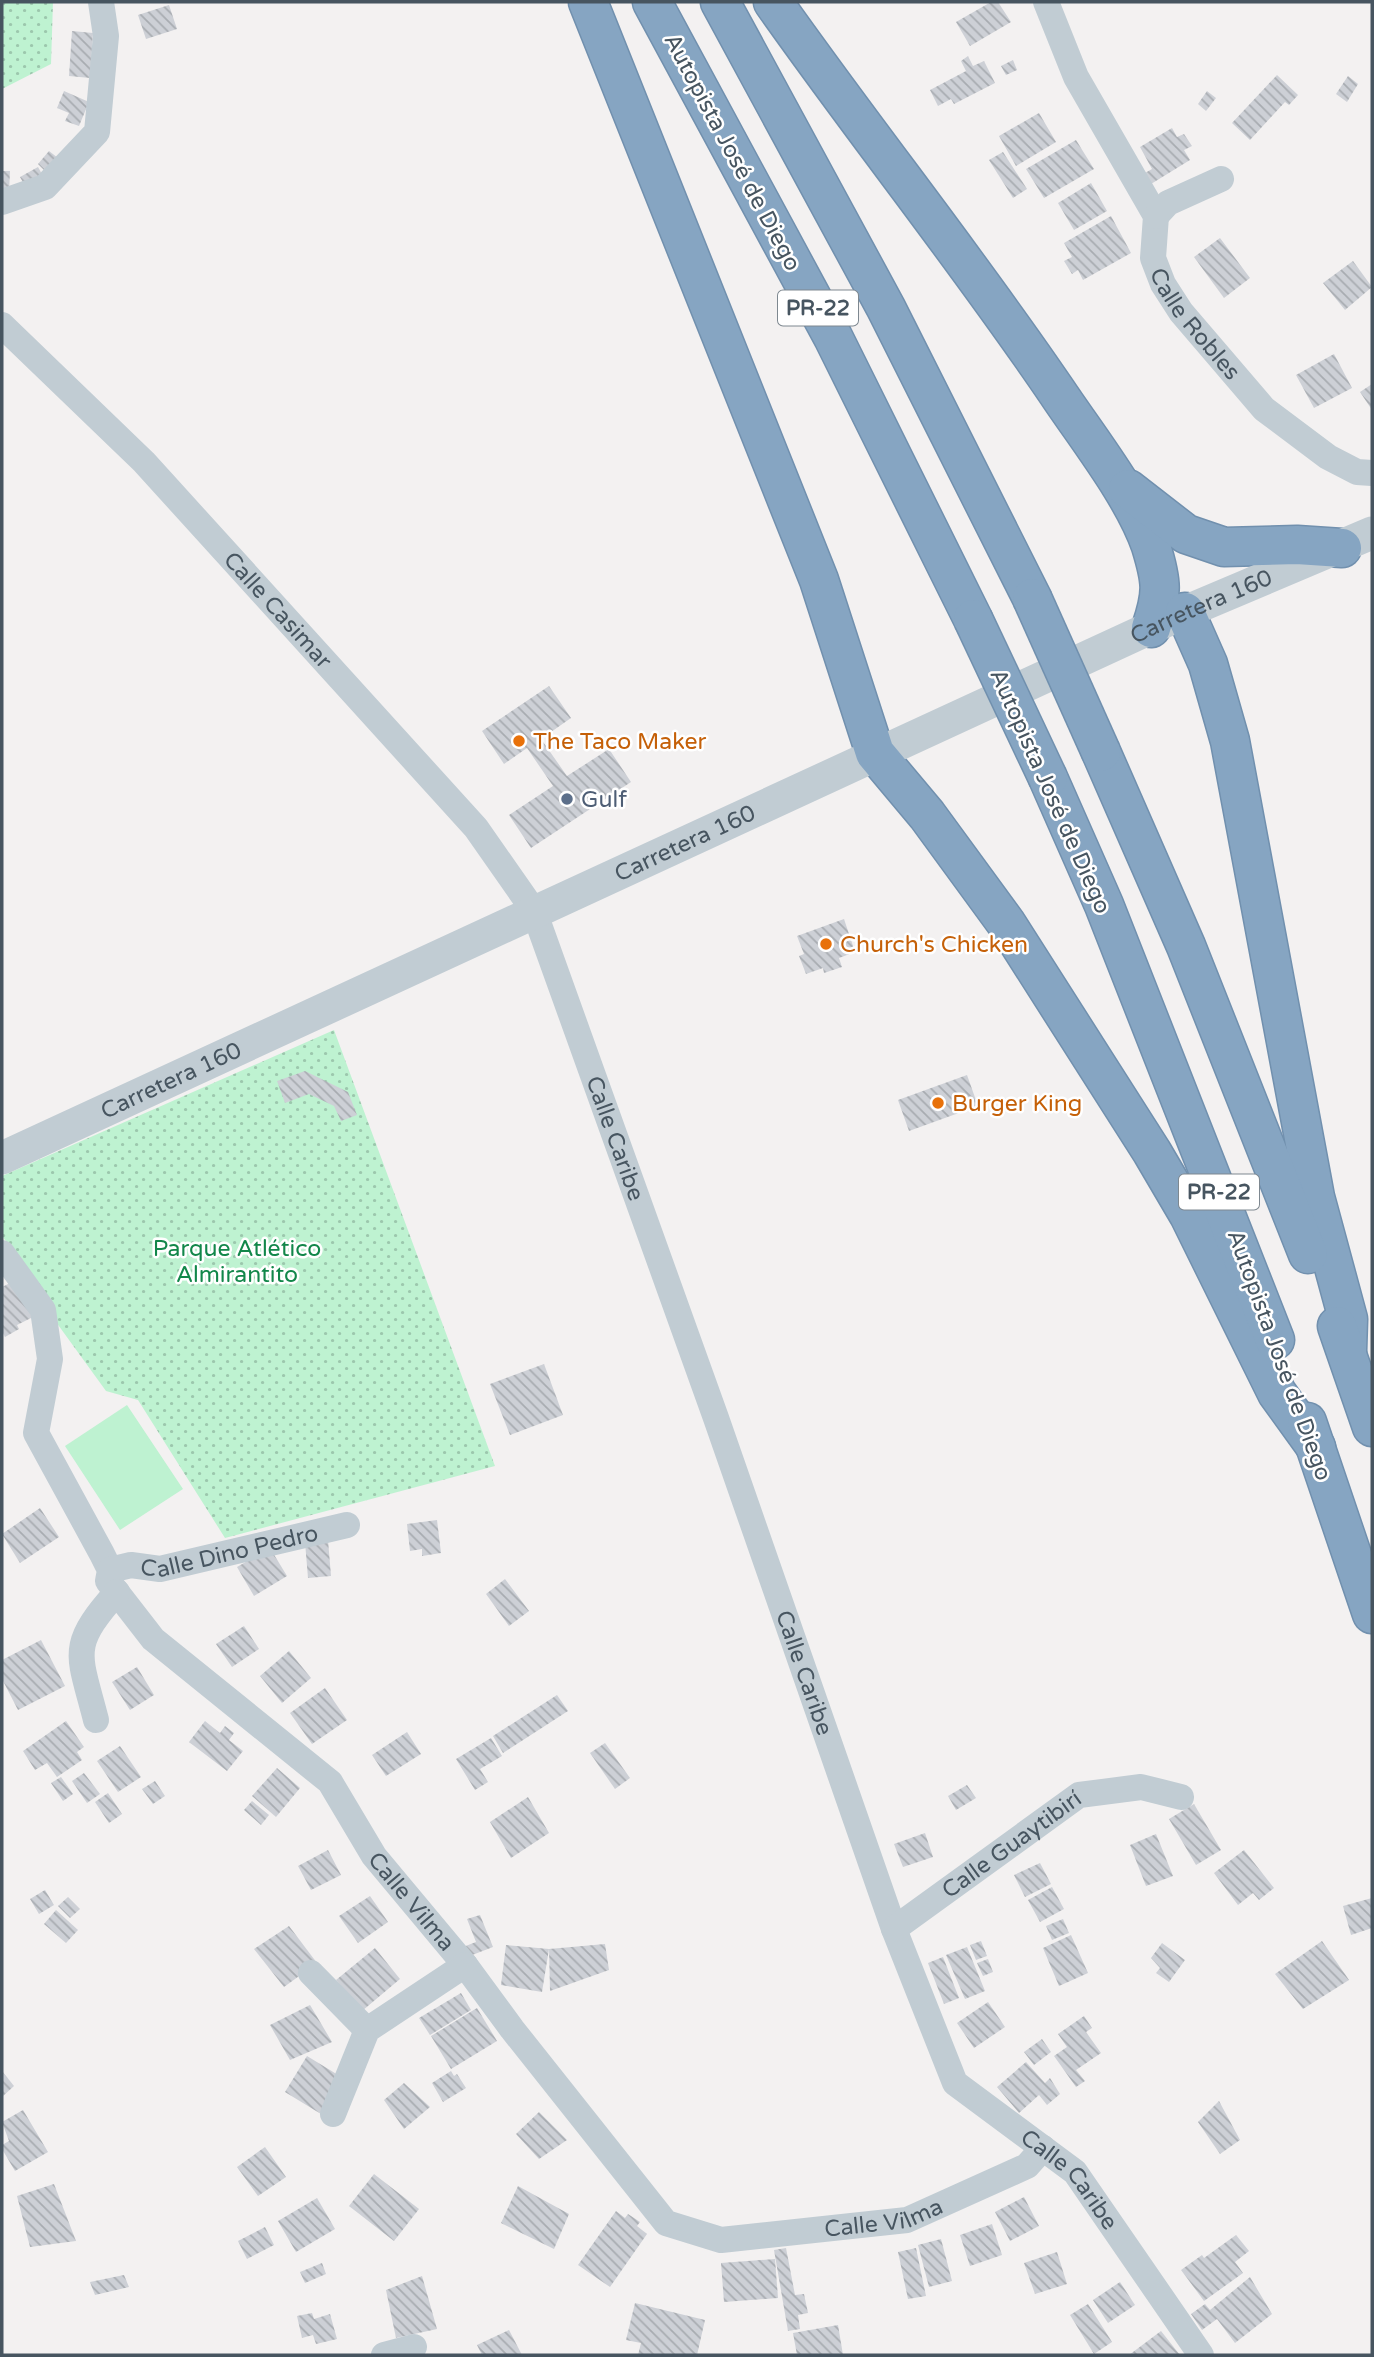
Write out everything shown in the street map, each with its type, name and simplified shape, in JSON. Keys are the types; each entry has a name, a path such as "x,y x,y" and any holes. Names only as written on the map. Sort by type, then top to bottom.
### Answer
{"highway":[{"path":"588,2 819,580 875,753 927,815 1006,923 1152,1152 1189,1215 1277,1393 1316,1447"},
{"name":"Autopista José de Diego","path":"652,2 833,337 973,619 1048,778 1104,905 1197,1134 1316,1447 1372,1614"},
{"name":"PR-22","path":"720,2 886,308 1032,598 1186,946 1347,1351 1372,1427"},
{"path":"773,2 982,282 1110,470 1150,544 1157,569 1161,598 1151,628"},
{"path":"1110,470 1159,515 1201,540 1224,547 1297,545 1364,539"},
{"path":"1185,612 1208,664 1230,741 1315,1197 1349,1320 1347,1351"}],"street":[{"path":"2,201 45,187 97,132 106,36 101,2"},
{"path":"1046,2 1076,77 1156,216 1168,204 1221,179"},
{"name":"Calle Robles","path":"1156,216 1153,258 1163,284 1181,312 1216,355 1264,409 1293,433 1328,457 1357,472 1372,473"},
{"name":"Calle Casimar","path":"2,325 144,462 467,818 534,911"},
{"name":"Carretera 160","path":"2,1158 1185,612 1364,539"},
{"name":"Calle Caribe","path":"534,911 711,1405 894,1929 955,2083 1075,2172 1201,2355"},
{"name":"Calle Vilma","path":"2,1253 43,1310 50,1359 36,1433 113,1581 153,1639 330,1782 374,1856 465,1965 512,2029 666,2222 720,2240 907,2220 1027,2166 1043,2148"},
{"name":"Calle Dino Pedro","path":"113,1581 131,1565 160,1569 347,1525"},
{"path":"96,1720 79,1653 89,1623 113,1581"},
{"name":"Calle Guaytibirí","path":"894,1929 1079,1795 1141,1787 1181,1797"},
{"path":"333,2114 367,2030 465,1965"},
{"path":"311,1973 367,2030"},
{"path":"384,2355 414,2347"}],"green space":[{"path":"2,2 53,2 51,64 2,89"},
{"name":"Parque Atlético Almirantito","path":"334,1030 495,1466 225,1538 138,1400 106,1391 56,1322 49,1298 2,1236 2,1176"},
{"path":"127,1405 183,1489 120,1530 65,1446"}],"building":[{"path":"991,2 998,2 1011,22 970,46 956,22"},
{"path":"169,5 177,29 146,39 138,15"},
{"path":"72,31 93,33 90,78 69,76"},
{"path":"968,56 973,66 984,61 995,83 954,104 951,99 938,106 930,90 966,71 961,61"},
{"path":"1013,60 1017,70 1006,75 1001,66"},
{"path":"1277,75 1298,95 1289,105 1285,102 1250,140 1232,123"},
{"path":"1348,76 1358,84 1347,102 1336,94"},
{"path":"64,91 89,102 79,126 65,121 69,113 57,108"},
{"path":"1207,91 1216,98 1206,111 1198,104"},
{"path":"1039,113 1056,142 1016,166 999,136"},
{"path":"1172,128 1177,137 1184,134 1192,146 1184,150 1190,160 1151,184 1145,173 1152,169 1140,147"},
{"path":"1076,140 1094,169 1044,198 1026,169"},
{"path":"49,151 58,158 46,172 38,164"},
{"path":"1003,152 1027,189 1013,198 989,160"},
{"path":"38,167 43,176 25,186 20,177"},
{"path":"2,171 10,171 9,193 2,193"},
{"path":"1091,183 1107,211 1074,230 1058,203"},
{"path":"1111,216 1131,253 1083,280 1078,270 1072,274 1064,261 1072,257 1064,243"},
{"path":"1220,238 1250,278 1224,298 1194,257"},
{"path":"1353,261 1372,287 1345,310 1323,283"},
{"path":"1334,354 1352,388 1314,408 1296,375"},
{"path":"1372,384 1372,410 1360,392"},
{"path":"549,686 571,718 541,739 567,776 609,749 631,782 531,848 509,815 553,786 527,748 504,764 482,731"},
{"name":"Church's Chicken","path":"844,919 855,952 839,958 842,967 824,973 823,968 806,974 799,956 804,954 797,936"},
{"path":"305,1071 348,1092 357,1115 341,1121 334,1106 309,1094 285,1103 277,1081"},
{"name":"Burger King","path":"967,1075 978,1106 909,1131 898,1100"},
{"path":"16,1280 35,1316 17,1325 19,1329 5,1337 2,1331 2,1287"},
{"path":"544,1364 563,1415 510,1435 490,1384"},
{"path":"40,1508 59,1537 20,1563 2,1534"},
{"path":"437,1520 441,1553 422,1556 422,1549 410,1551 407,1524"},
{"path":"328,1540 331,1576 308,1578 305,1542"},
{"path":"270,1548 287,1576 254,1596 237,1567"},
{"path":"505,1579 529,1611 509,1626 486,1594"},
{"path":"244,1626 259,1649 232,1667 216,1644"},
{"path":"41,1640 65,1686 18,1710 2,1679 2,1660"},
{"path":"289,1651 311,1678 282,1703 260,1676"},
{"path":"137,1667 154,1695 130,1710 112,1682"},
{"path":"325,1688 347,1720 312,1744 290,1713"},
{"path":"557,1695 568,1711 503,1753 493,1736"},
{"path":"66,1721 84,1747 77,1752 82,1760 57,1777 47,1763 35,1770 23,1751"},
{"path":"205,1721 220,1733 225,1726 234,1733 229,1740 243,1751 227,1771 189,1742"},
{"path":"407,1732 421,1754 386,1776 372,1755"},
{"path":"491,1738 502,1756 480,1769 488,1782 475,1790 456,1759"},
{"path":"605,1743 630,1778 615,1789 590,1753"},
{"path":"120,1746 141,1777 118,1792 97,1761"},
{"path":"277,1768 300,1788 276,1817 252,1796"},
{"path":"84,1773 100,1794 87,1803 72,1781"},
{"path":"61,1777 73,1794 63,1801 51,1783"},
{"path":"155,1781 165,1796 153,1804 142,1789"},
{"path":"967,1785 976,1798 956,1810 948,1796"},
{"path":"108,1793 122,1814 109,1823 95,1802"},
{"path":"528,1797 549,1833 511,1858 490,1822"},
{"path":"252,1801 269,1815 261,1825 244,1810"},
{"path":"1194,1804 1221,1850 1196,1865 1169,1819"},
{"path":"925,1833 933,1857 903,1867 894,1844"},
{"path":"1156,1834 1173,1876 1146,1886 1130,1845"},
{"path":"328,1850 341,1875 311,1890 298,1866"},
{"path":"1244,1850 1274,1888 1259,1900 1253,1893 1238,1905 1214,1873"},
{"path":"1040,1863 1051,1884 1025,1897 1014,1875"},
{"path":"1052,1887 1064,1909 1040,1922 1028,1900"},
{"path":"45,1890 54,1905 39,1914 30,1899"},
{"path":"370,1896 388,1922 358,1943 339,1916"},
{"path":"68,1897 80,1909 70,1918 58,1906"},
{"path":"1372,1898 1372,1928 1351,1935 1343,1906"},
{"path":"56,1910 78,1930 66,1943 44,1924"},
{"path":"480,1915 493,1947 467,1957 463,1947 476,1942 467,1919"},
{"path":"1063,1919 1069,1933 1052,1940 1046,1926"},
{"path":"289,1926 317,1963 284,1987 254,1949"},
{"path":"1071,1935 1088,1973 1059,1986 1043,1948"},
{"path":"981,1941 987,1956 976,1960 970,1945"},
{"path":"1322,1941 1349,1980 1303,2009 1275,1974"},
{"path":"1162,1943 1185,1960 1169,1982 1156,1973 1160,1968 1151,1958"},
{"path":"605,1944 609,1970 550,1991 549,1949"},
{"path":"506,1945 549,1949 542,1992 501,1985"},
{"path":"967,1947 985,1991 965,1999 946,1955"},
{"path":"375,1948 400,1979 362,2011 336,1980"},
{"path":"943,1957 959,1998 944,2004 928,1963"},
{"path":"988,1959 993,1972 983,1976 977,1963"},
{"path":"461,1993 471,2010 430,2035 419,2018"},
{"path":"988,2002 1005,2027 974,2048 957,2023"},
{"path":"310,2005 332,2042 290,2060 270,2025"},
{"path":"477,2008 497,2041 451,2069 431,2036"},
{"path":"1084,2016 1092,2028 1086,2032 1101,2053 1076,2070 1085,2081 1076,2087 1054,2056 1067,2047 1058,2034"},
{"path":"1042,2039 1051,2052 1034,2065 1024,2052"},
{"path":"307,2056 343,2078 321,2114 285,2092"},
{"path":"1026,2062 1045,2083 1050,2078 1060,2094 1047,2105 1039,2095 1019,2113 997,2087"},
{"path":"2,2071 14,2086 2,2097"},
{"path":"451,2071 454,2076 457,2074 466,2088 443,2102 432,2083"},
{"path":"404,2083 430,2107 404,2129 384,2100"},
{"path":"1219,2101 1240,2140 1220,2154 1198,2122"},
{"path":"23,2110 48,2152 15,2171 2,2149 2,2145 9,2141 2,2122"},
{"path":"539,2112 567,2140 539,2159 516,2134"},
{"path":"265,2147 286,2177 258,2196 237,2167"},
{"path":"374,2174 419,2209 394,2241 349,2206"},
{"path":"54,2184 76,2241 30,2247 17,2196"},
{"path":"518,2186 569,2214 554,2249 501,2223"},
{"path":"1024,2197 1039,2226 1010,2241 995,2212"},
{"path":"317,2198 335,2229 296,2252 278,2221"},
{"path":"616,2211 625,2218 628,2214 640,2222 637,2226 647,2234 610,2287 578,2265"},
{"path":"992,2224 1002,2255 970,2266 960,2235"},
{"path":"265,2227 274,2245 247,2259 238,2241"},
{"path":"1236,2235 1249,2251 1235,2262 1243,2273 1204,2301 1181,2270 1202,2255 1204,2258"},
{"path":"941,2239 952,2281 929,2287 918,2245"},
{"path":"786,2248 795,2295 804,2294 808,2313 798,2315 800,2329 788,2331 774,2250"},
{"path":"916,2248 926,2296 908,2299 898,2252"},
{"path":"1057,2252 1067,2284 1035,2294 1024,2263"},
{"path":"775,2259 778,2298 724,2302 721,2263"},
{"path":"322,2263 326,2274 305,2283 300,2272"},
{"path":"124,2275 129,2287 95,2295 90,2282"},
{"path":"422,2276 437,2329 396,2338 386,2290"},
{"path":"1250,2277 1272,2314 1235,2343 1217,2319 1202,2330 1191,2314 1205,2304 1210,2310"},
{"path":"1120,2282 1135,2305 1108,2323 1093,2300"},
{"path":"635,2303 705,2320 697,2355 638,2355 641,2343 626,2340"},
{"path":"1088,2304 1112,2342 1094,2354 1070,2315"},
{"path":"312,2313 314,2319 330,2314 337,2339 316,2344 313,2335 302,2338 297,2316"},
{"path":"838,2325 843,2355 797,2355 793,2333"},
{"path":"509,2330 522,2355 482,2355 477,2345"},
{"path":"1161,2331 1180,2355 1129,2355"}],"place":[{"name":"The Taco Maker","path":"519,741"},
{"name":"Gulf","path":"567,799"},
{"name":"Church's Chicken","path":"826,944"},
{"name":"Burger King","path":"938,1103"}]}
